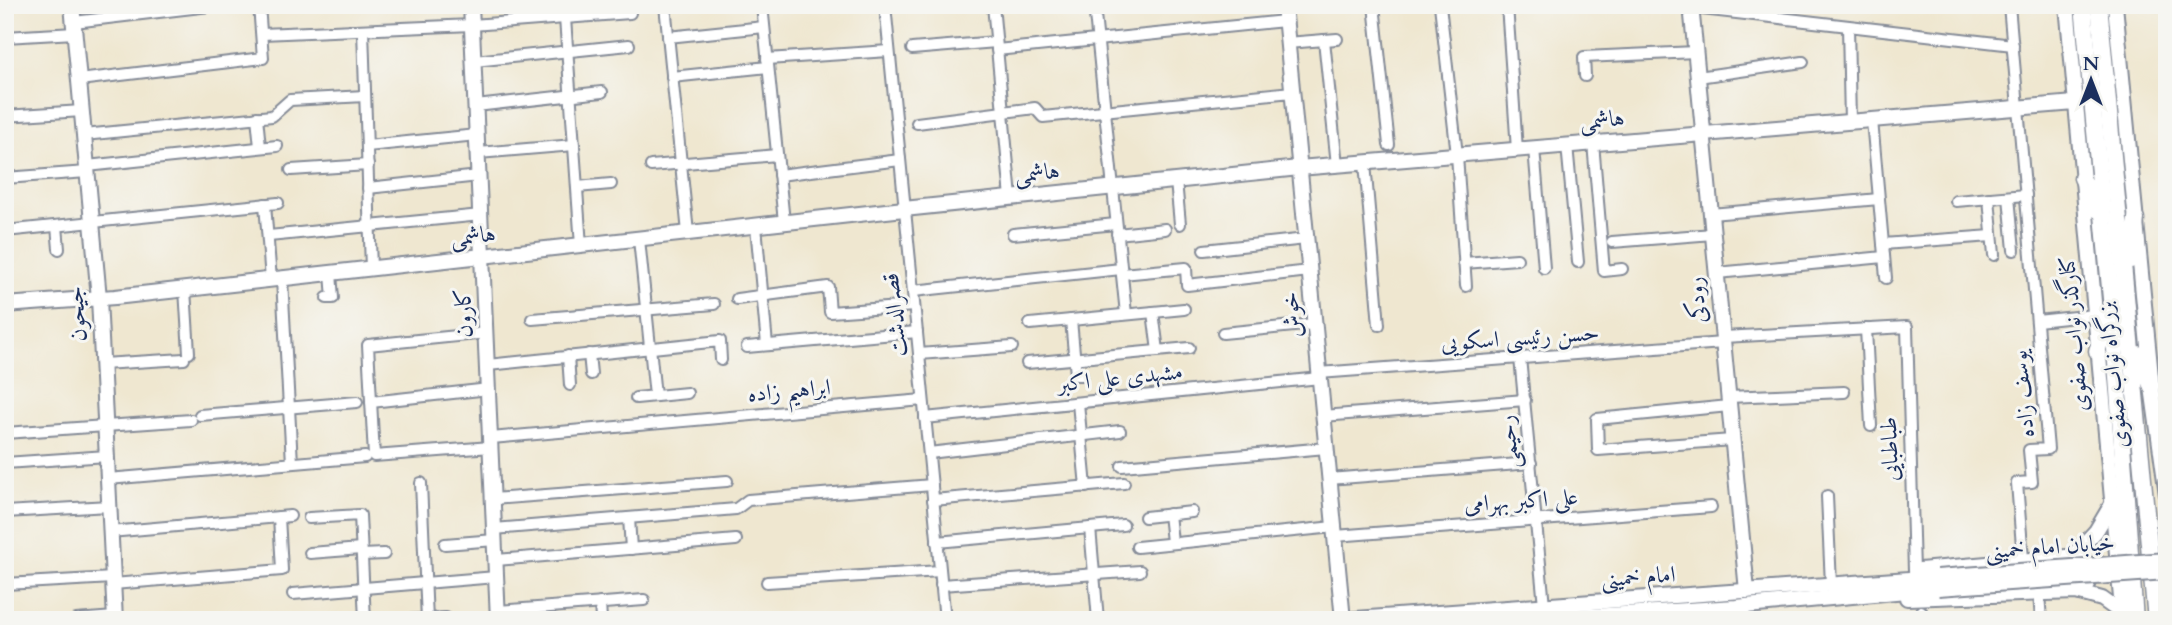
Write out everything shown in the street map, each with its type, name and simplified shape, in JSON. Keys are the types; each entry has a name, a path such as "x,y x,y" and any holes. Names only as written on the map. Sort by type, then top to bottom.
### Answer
{"highway":[{"name":"بزرگراه نواب صفوی","path":"2083,5 2112,309 2127,618"},
{"name":"بزرگراه نواب صفوی","path":"2099,5 2156,620"},
{"path":"2082,178 2102,219"},
{"path":"2126,287 2136,219"},
{"path":"2097,351 2112,309"},
{"path":"2132,341 2152,387"}],"main road":[{"name":"جیحون","path":"72,5 99,298 115,618"},
{"name":"کارون","path":"471,5 498,616"},
{"name":"خوش","path":"1283,5 1342,620"},
{"name":"کنارگذر نواب صفوی","path":"2067,5 2097,351 2127,618"},
{"path":"2115,5 2152,387 2167,495"},
{"name":"رودکی","path":"1692,7 1747,591"},
{"name":"هاشمی","path":"5,304 99,298 331,274 784,222 1299,168 2076,103"},
{"path":"2073,556 2096,531 2112,503"},
{"path":"1872,589 1914,570 2073,556 2084,559 2091,571 2088,584 2076,592"},
{"name":"خیابان امام خمینی","path":"1938,583 2167,561"},
{"name":"خیابان امام خمینی","path":"1938,583 2167,572"},
{"name":"امام خمینی","path":"1529,620 1736,607 1938,583"},
{"name":"امام خمینی","path":"1342,620 1517,614 1545,605 1831,585 1872,589"},
{"path":"1872,589 1929,600 2076,592 2102,599 2127,618"},
{"path":"1753,620 1758,609 1765,603"},
{"path":"1716,620 1736,607"}],"street":[{"path":"5,37 218,5"},
{"path":"79,80 264,58 259,5"},
{"path":"665,5 688,233"},
{"path":"762,5 784,222"},
{"name":"قصرالدشت","path":"885,5 945,620"},
{"path":"993,5 1011,198"},
{"path":"1094,5 1126,314"},
{"path":"1374,5 1389,145"},
{"path":"1440,5 1457,155 1466,286"},
{"path":"1507,5 1517,149"},
{"path":"1667,5 2013,45"},
{"name":"یوسف زاده","path":"2009,5 2048,449 2029,450 2032,482 2017,483 2023,559"},
{"path":"261,34 472,25 625,11"},
{"path":"565,18 573,145 570,170 577,187 581,246"},
{"path":"912,49 1097,40 1285,21"},
{"path":"1848,26 1850,122"},
{"path":"668,37 764,27"},
{"path":"363,30 371,269"},
{"path":"1287,43 1336,39"},
{"path":"1324,40 1337,165"},
{"path":"474,61 629,45"},
{"path":"672,77 767,63 889,51"},
{"path":"1585,76 1584,57 1696,52"},
{"path":"1698,77 1802,62"},
{"path":"476,106 602,92"},
{"path":"917,123 1035,108 1043,117 1292,92"},
{"path":"84,135 272,116 290,100 365,96"},
{"path":"5,116 82,111"},
{"path":"257,117 260,147"},
{"path":"1872,120 1886,278"},
{"path":"367,146 477,135"},
{"path":"1593,143 1604,271 1622,269"},
{"path":"478,153 573,145"},
{"path":"1567,145 1578,262"},
{"path":"5,178 277,146"},
{"path":"1534,148 1544,268"},
{"path":"651,166 777,155"},
{"path":"779,175 900,160"},
{"path":"1365,163 1379,325"},
{"path":"291,170 368,165"},
{"path":"368,188 479,176"},
{"path":"1176,181 1181,224"},
{"path":"577,187 611,184"},
{"path":"1956,201 2026,195"},
{"path":"2009,197 2014,250"},
{"path":"1989,198 1994,255"},
{"path":"1711,214 1879,199"},
{"path":"265,204 277,279 292,463"},
{"path":"5,231 278,204"},
{"path":"268,236 481,215"},
{"path":"57,226 59,249"},
{"path":"756,226 768,345"},
{"path":"1013,234 1165,229"},
{"path":"1612,242 1713,234"},
{"path":"1883,244 1992,236"},
{"path":"639,239 655,396"},
{"path":"1204,250 1306,239"},
{"path":"1717,273 1884,257"},
{"path":"1464,263 1517,259"},
{"path":"913,291 1186,268 1186,285 1309,271"},
{"path":"327,299 333,298 331,274"},
{"path":"737,299 828,288 830,312 914,306"},
{"path":"102,364 186,356 185,289"},
{"path":"532,318 714,304"},
{"path":"1030,324 1184,309"},
{"path":"1153,312 1158,351"},
{"name":"یوسف زاده","path":"2037,321 2094,315"},
{"path":"1071,320 1076,375 1082,375"},
{"path":"1223,334 1314,324"},
{"name":"حسن رئیسی اسکویی","path":"1319,375 1907,327"},
{"name":"طباطبایی","path":"1907,327 1914,570"},
{"path":"1866,329 1871,426"},
{"path":"747,347 917,332"},
{"path":"369,457 371,401 368,345 486,333"},
{"path":"488,365 720,341 721,360"},
{"path":"919,354 1012,347"},
{"path":"1027,363 1189,348"},
{"path":"589,354 591,374"},
{"path":"568,356 570,386"},
{"name":"رحیمی","path":"1520,358 1545,605"},
{"name":"مشهدی علی اکبر","path":"925,418 1319,375"},
{"path":"371,401 489,389"},
{"path":"1732,440 1598,450 1597,419 1729,401 1844,392"},
{"path":"636,398 687,393"},
{"name":"ابراهیم زاده","path":"108,479 369,457 658,422 923,400"},
{"path":"1323,416 1525,400"},
{"path":"5,433 105,427 357,402"},
{"path":"1078,403 1086,487"},
{"path":"929,453 1120,431"},
{"path":"1122,466 1326,447"},
{"path":"5,463 107,456"},
{"path":"1329,479 1531,463"},
{"path":"493,499 727,481"},
{"path":"421,483 427,619"},
{"path":"933,500 1124,483"},
{"path":"445,544 495,534 736,509 747,500 932,485"},
{"path":"1827,496 1831,585"},
{"path":"5,512 109,506"},
{"name":"علی اکبر بهرامی","path":"1137,547 1172,542 1711,507"},
{"path":"1145,517 1192,512"},
{"path":"1169,514 1172,542"},
{"path":"309,518 360,516 365,620"},
{"path":"5,584 113,581 282,570 284,517 110,532"},
{"path":"629,518 631,549"},
{"path":"937,542 1123,525"},
{"path":"1090,528 1098,620"},
{"path":"496,560 736,540"},
{"path":"310,553 384,554"},
{"path":"942,585 1140,570"},
{"path":"767,582 940,571"},
{"path":"293,594 496,577"},
{"path":"2039,594 2041,620"},
{"path":"498,616 644,600"},
{"path":"600,603 601,620"},
{"path":"76,620 115,618"},
{"path":"407,620 446,618"}]}
